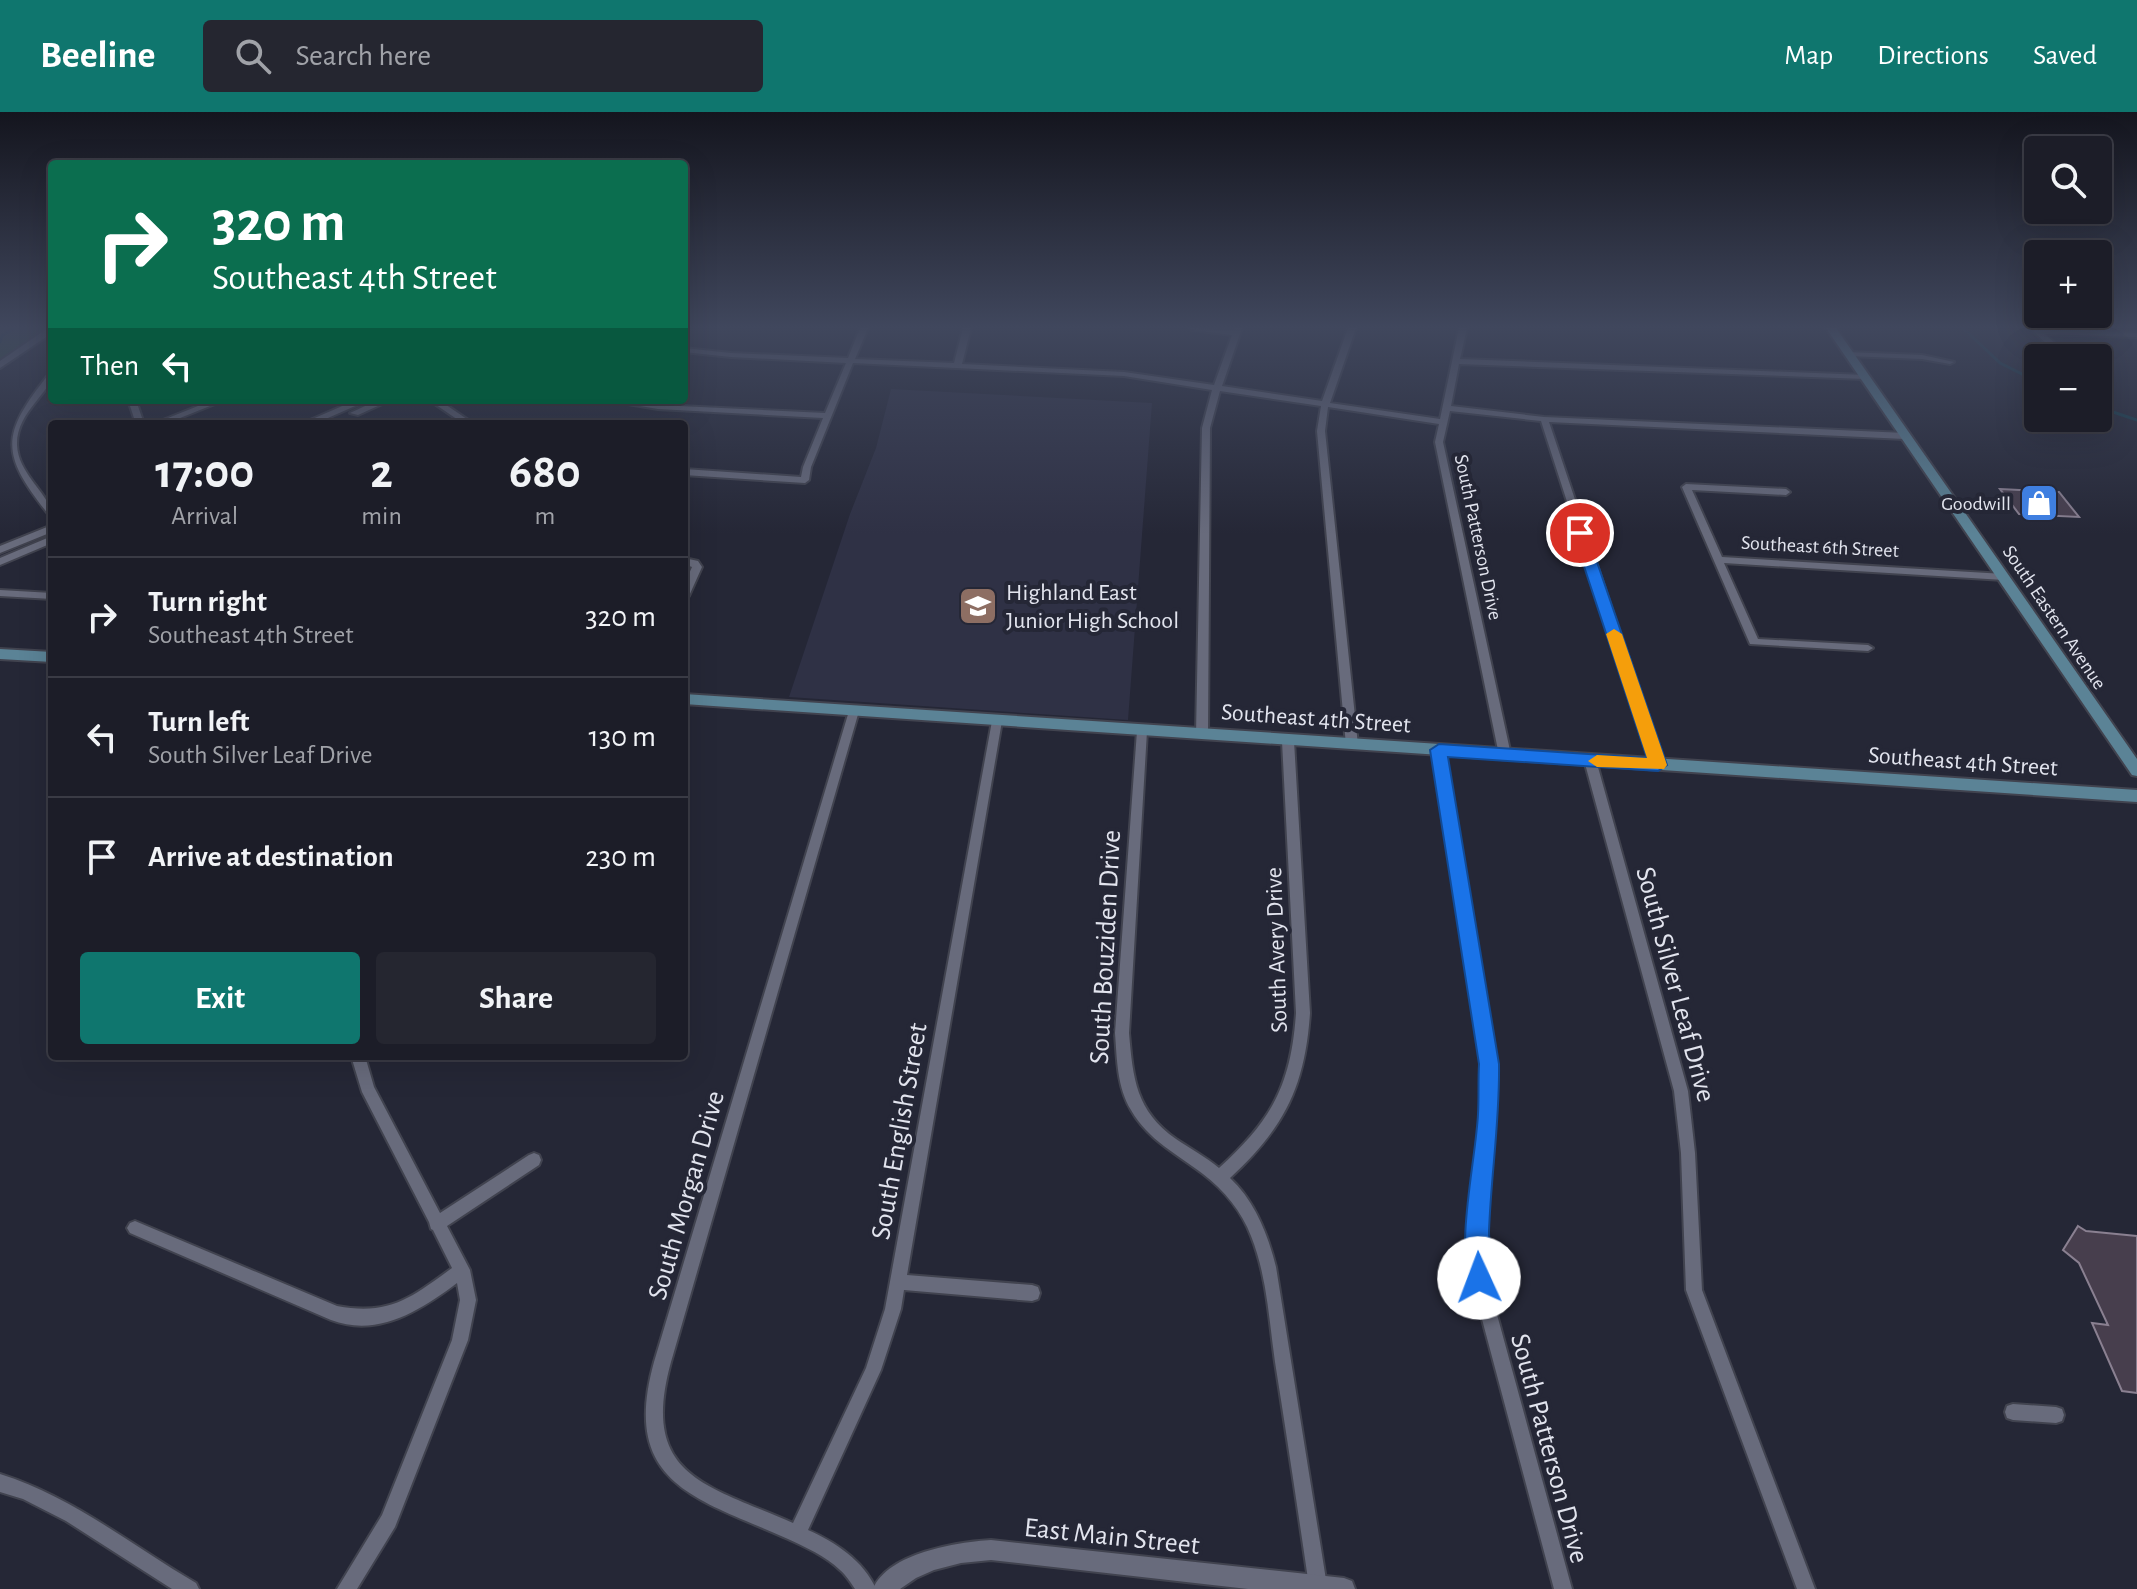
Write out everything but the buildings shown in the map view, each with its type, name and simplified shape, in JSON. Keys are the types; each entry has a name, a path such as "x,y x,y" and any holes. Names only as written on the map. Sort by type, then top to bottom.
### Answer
{"main road":[{"name":"South Eastern Avenue","path":"1879,397 2137,771"},
{"path":"0,654 48,657"},
{"name":"Southeast 4th Street","path":"688,699 2137,796"}],"street":[{"path":"13,407 26,397"},
{"path":"688,472 805,480 835,397"},
{"path":"1202,735 1206,428 1215,397"},
{"path":"1284,397 1442,422"},
{"path":"1328,397 1321,431 1352,745"},
{"name":"South Patterson Drive","path":"1448,397 1439,442 1505,755"},
{"path":"168,420 210,404"},
{"path":"316,420 354,404"},
{"path":"338,420 376,404"},
{"path":"439,404 464,420"},
{"path":"640,404 827,416"},
{"path":"1446,408 1544,419 1905,436"},
{"path":"1544,419 1658,765"},
{"path":"6,463 14,476 48,509"},
{"path":"1786,492 1686,487 1754,642 1868,648"},
{"path":"0,550 48,530"},
{"path":"0,562 48,541"},
{"name":"Southeast 6th Street","path":"1719,560 2001,573"},
{"path":"688,587 697,567 689,562"},
{"path":"0,593 48,596"},
{"name":"South Morgan Drive","path":"854,711 674,1326 653,1412 658,1442 683,1479 718,1501 828,1547 847,1560 867,1589"},
{"name":"South English Street","path":"797,1534 881,1351 899,1282 997,721"},
{"name":"South Bouziden Drive","path":"1142,731 1122,1033 1125,1083 1130,1099 1146,1123 1173,1147 1219,1178 1250,1217 1267,1262 1318,1586"},
{"name":"South Avery Drive","path":"1219,1178 1268,1128 1289,1092 1300,1057 1303,1013 1288,741"},
{"name":"South Patterson Drive","path":"1439,750 1489,1064 1489,1114 1478,1231 1479,1278 1563,1589"},
{"name":"South Silver Leaf Drive","path":"1590,760 1681,1091 1688,1153 1694,1290 1806,1589"},
{"path":"346,1589 389,1521 460,1340 468,1300 462,1270 367,1088 359,1060"},
{"path":"436,1224 534,1160"},
{"path":"135,1228 337,1314 362,1320 389,1316 462,1270"},
{"path":"899,1282 1032,1293"},
{"path":"2013,1412 2056,1415"},
{"path":"0,1483 55,1504 160,1573 190,1589"},
{"name":"East Main Street","path":"884,1589 922,1562 947,1554 991,1550 1344,1589"}],"shaded area":[{"name":"Highland East Junior High School","path":"889,397 1039,397 1152,403 1128,720 789,697 850,514 876,448"}],"waterway":[{"path":"2112,412 2137,420"}],"slow traffic":[{"path":"1597,761 1658,765 1614,634"}],"place":[{"name":"Goodwill","path":"2039,503"},
{"name":"Highland East Junior High School","path":"978,606"}],"route":[{"path":"1479,1278 1478,1231 1489,1114 1489,1064 1439,750 1658,765 1580,533"}]}
